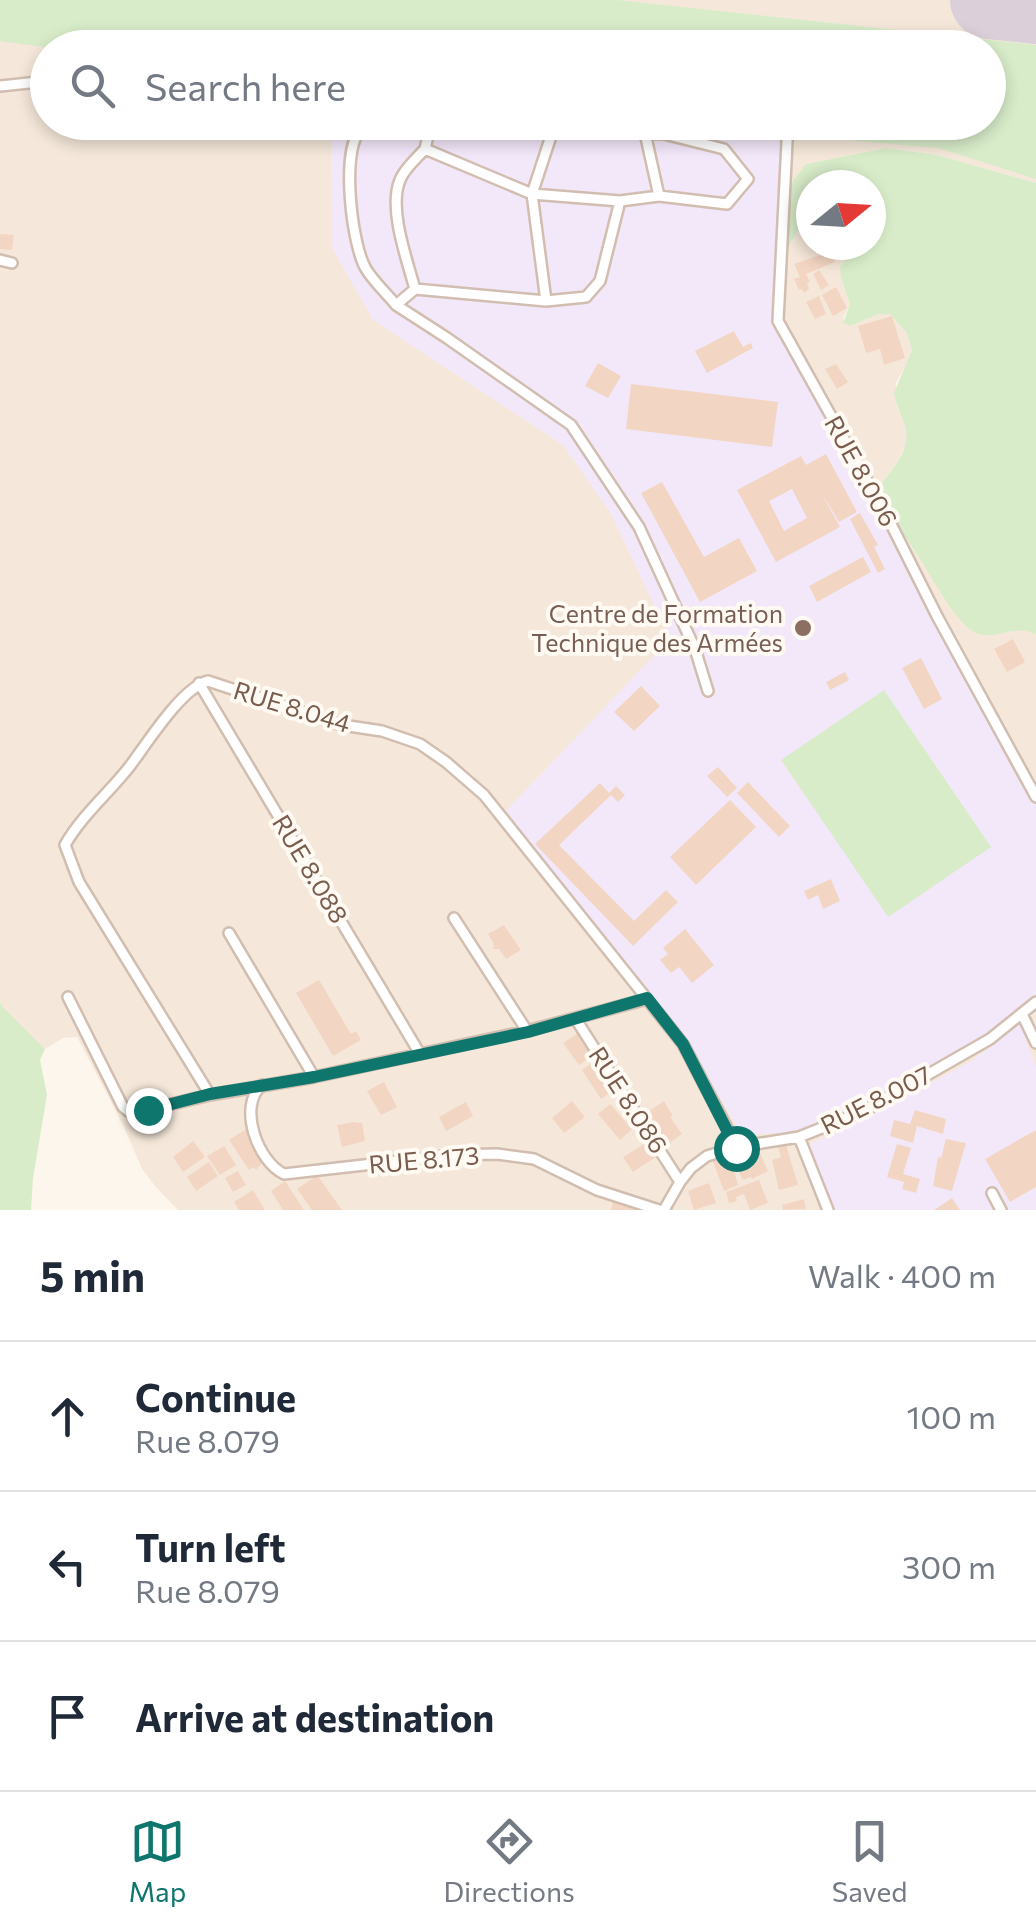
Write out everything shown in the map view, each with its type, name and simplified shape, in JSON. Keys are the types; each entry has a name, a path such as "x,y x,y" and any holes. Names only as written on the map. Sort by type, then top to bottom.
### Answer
{"street":[{"path":"0,86 30,82"},
{"path":"356,140 350,190 365,267 396,306 571,425 639,526 696,649 708,691"},
{"path":"415,289 400,234 397,204 400,179 425,149 427,140"},
{"path":"546,300 532,194 550,140"},
{"path":"647,140 659,196"},
{"path":"425,149 532,194 620,201 659,196 727,204 748,179 724,149 688,140"},
{"name":"RUE 8.006","path":"787,140 778,321 1036,797"},
{"path":"396,306 415,289 546,300 586,297 600,281 620,201"},
{"path":"0,260 12,263"},
{"name":"RUE 8.044","path":"210,1094 80,882 65,844 74,828 170,714 199,684 208,681 342,725 382,731 420,744 484,796 683,1044 736,1148"},
{"name":"RUE 8.088","path":"199,684 420,1054"},
{"path":"454,918 528,1032"},
{"path":"229,933 314,1077"},
{"path":"68,997 123,1107 138,1112 210,1094 314,1077 528,1032 647,998"},
{"name":"RUE 8.007","path":"662,1210 691,1168 707,1156 799,1137 864,1111 990,1040 1036,1002"},
{"path":"1022,1014 1036,1043"},
{"name":"RUE 8.086","path":"575,1018 680,1182"},
{"name":"RUE 8.173","path":"262,1086 254,1092 250,1104 251,1123 274,1170 284,1174 453,1155 497,1154 534,1159 596,1190 662,1210"},
{"path":"799,1137 828,1210"},
{"path":"992,1193 1001,1210"}],"shaded area":[{"path":"0,0 1036,0 1036,183 937,155 886,148 806,164 805,170 796,170 796,260 844,260 841,278 850,304 843,318 850,326 879,314 890,314 906,332 912,350 896,383 896,404 907,431 907,442 879,487 896,526 986,636 1018,630 1030,630 1036,635 1036,1210 178,1210 142,1169 77,1037 63,1038 45,1049 2,1006 0,999"},
{"name":"Centre de Formation Technique des Armées","path":"331,140 781,140 775,322 1036,800 1036,996 988,1035 858,1111 797,1132 742,1135 687,1043 653,997 502,815 670,639 611,514 563,445 373,320 332,248"},
{"path":"1020,1024 1036,1067 1036,1210 834,1210 807,1145 973,1060"}],"green space":[{"path":"0,0 617,0 896,30 30,30 30,45 0,41"},
{"path":"1006,42 1036,45 1036,179 938,148 846,140 1006,140"},
{"path":"886,148 937,155 1036,183 1036,635 1022,630 983,635 969,628 945,600 881,501 879,487 906,443 894,393 912,350 906,332 890,314 879,314 850,326 843,323 850,304 840,268 845,260 886,260 886,170 801,170 806,164"},
{"path":"796,177 796,234 788,247 784,243 784,192"},
{"path":"884,690 991,847 888,917 781,760"},
{"path":"0,1000 45,1049 40,1060 47,1095 31,1210 0,1210"}],"building":[{"path":"0,234 14,235 12,250 0,249"},
{"path":"805,260 835,262 806,274 810,282 804,293 794,279 800,277 794,264"},
{"path":"819,270 829,285 821,290 813,274"},
{"path":"836,287 847,308 833,316 822,295"},
{"path":"819,296 826,314 815,319 806,302"},
{"path":"892,316 905,358 884,365 880,349 866,353 858,326"},
{"path":"734,331 743,347 751,343 753,348 707,373 695,351"},
{"path":"598,363 621,376 608,398 585,386"},
{"path":"836,364 848,382 837,389 825,369"},
{"path":"631,384 778,402 772,447 626,429"},
{"path":"826,454 857,512 839,522 820,490 840,527 776,562 737,490 801,456 806,465","holes":["792,489 807,518 784,531 769,501"]},
{"path":"662,482 704,557 739,538 757,571 700,602 641,493"},
{"path":"860,513 878,545 874,547 885,569 878,573 850,519"},
{"path":"863,557 871,572 817,602 809,586"},
{"path":"1013,639 1025,662 1007,672 994,649"},
{"path":"921,658 942,699 924,709 902,668"},
{"path":"845,672 849,680 830,690 826,682"},
{"path":"641,686 660,706 634,731 614,712"},
{"path":"718,767 737,788 727,797 707,776"},
{"path":"748,782 790,826 779,837 737,793"},
{"path":"600,783 609,793 616,786 625,795 618,802 611,795 559,845 634,921 666,890 678,902 633,946 535,844"},
{"path":"730,800 756,827 696,885 670,857"},
{"path":"831,879 840,901 823,909 818,895 808,900 804,891"},
{"path":"504,925 521,950 506,959 499,949 493,949 488,934"},
{"path":"685,929 714,965 692,983 679,967 671,973 660,960 668,954 663,948"},
{"path":"319,980 351,1034 356,1031 361,1040 333,1056 296,993"},
{"path":"578,1033 593,1055 579,1065 563,1043"},
{"path":"598,1059 617,1088 601,1099 582,1070"},
{"path":"384,1082 397,1107 381,1115 367,1091"},
{"path":"572,1101 585,1117 564,1133 552,1118"},
{"path":"664,1101 682,1134 662,1148 645,1114"},
{"path":"466,1102 473,1116 446,1131 439,1117"},
{"path":"610,1104 632,1129 620,1140 598,1114"},
{"path":"915,1110 946,1119 943,1134 917,1126 913,1143 890,1136 894,1120 910,1124"},
{"path":"362,1123 365,1141 342,1147 337,1125"},
{"path":"246,1129 266,1159 256,1170 249,1170 229,1140"},
{"path":"1036,1130 1036,1187 1010,1202 985,1159"},
{"path":"946,1139 966,1143 952,1191 933,1186"},
{"path":"193,1141 205,1157 183,1172 173,1157"},
{"path":"646,1143 656,1157 633,1172 623,1157"},
{"path":"897,1144 911,1148 903,1174 920,1179 916,1193 902,1189 904,1182 887,1177"},
{"path":"786,1145 798,1185 779,1190 772,1160 781,1157 778,1147"},
{"path":"224,1146 236,1165 220,1175 207,1156"},
{"path":"759,1151 768,1171 743,1180 734,1164"},
{"path":"725,1155 727,1160 731,1159 738,1185 724,1191 712,1159"},
{"path":"209,1162 218,1176 196,1191 187,1177"},
{"path":"238,1171 246,1185 233,1192 225,1178"},
{"path":"317,1175 342,1210 312,1210 297,1189"},
{"path":"759,1180 768,1203 750,1210 744,1194 729,1203 726,1192"},
{"path":"285,1181 304,1210 283,1210 271,1191"},
{"path":"709,1183 716,1203 694,1210 688,1191"},
{"path":"253,1190 265,1210 239,1210 234,1202"},
{"path":"952,1198 960,1210 934,1210"},
{"path":"804,1199 806,1209 783,1210 782,1205"},
{"path":"613,1202 644,1209 644,1210 611,1210"}],"taxiway":[{"path":"1015,3 1036,1"}],"runway":[{"path":"989,0 1036,5"}],"place":[{"name":"Centre de Formation Technique des Armées","path":"803,628"}],"route":[{"path":"148,1110 210,1094 314,1077 528,1032 647,998 683,1044 736,1148"}]}
